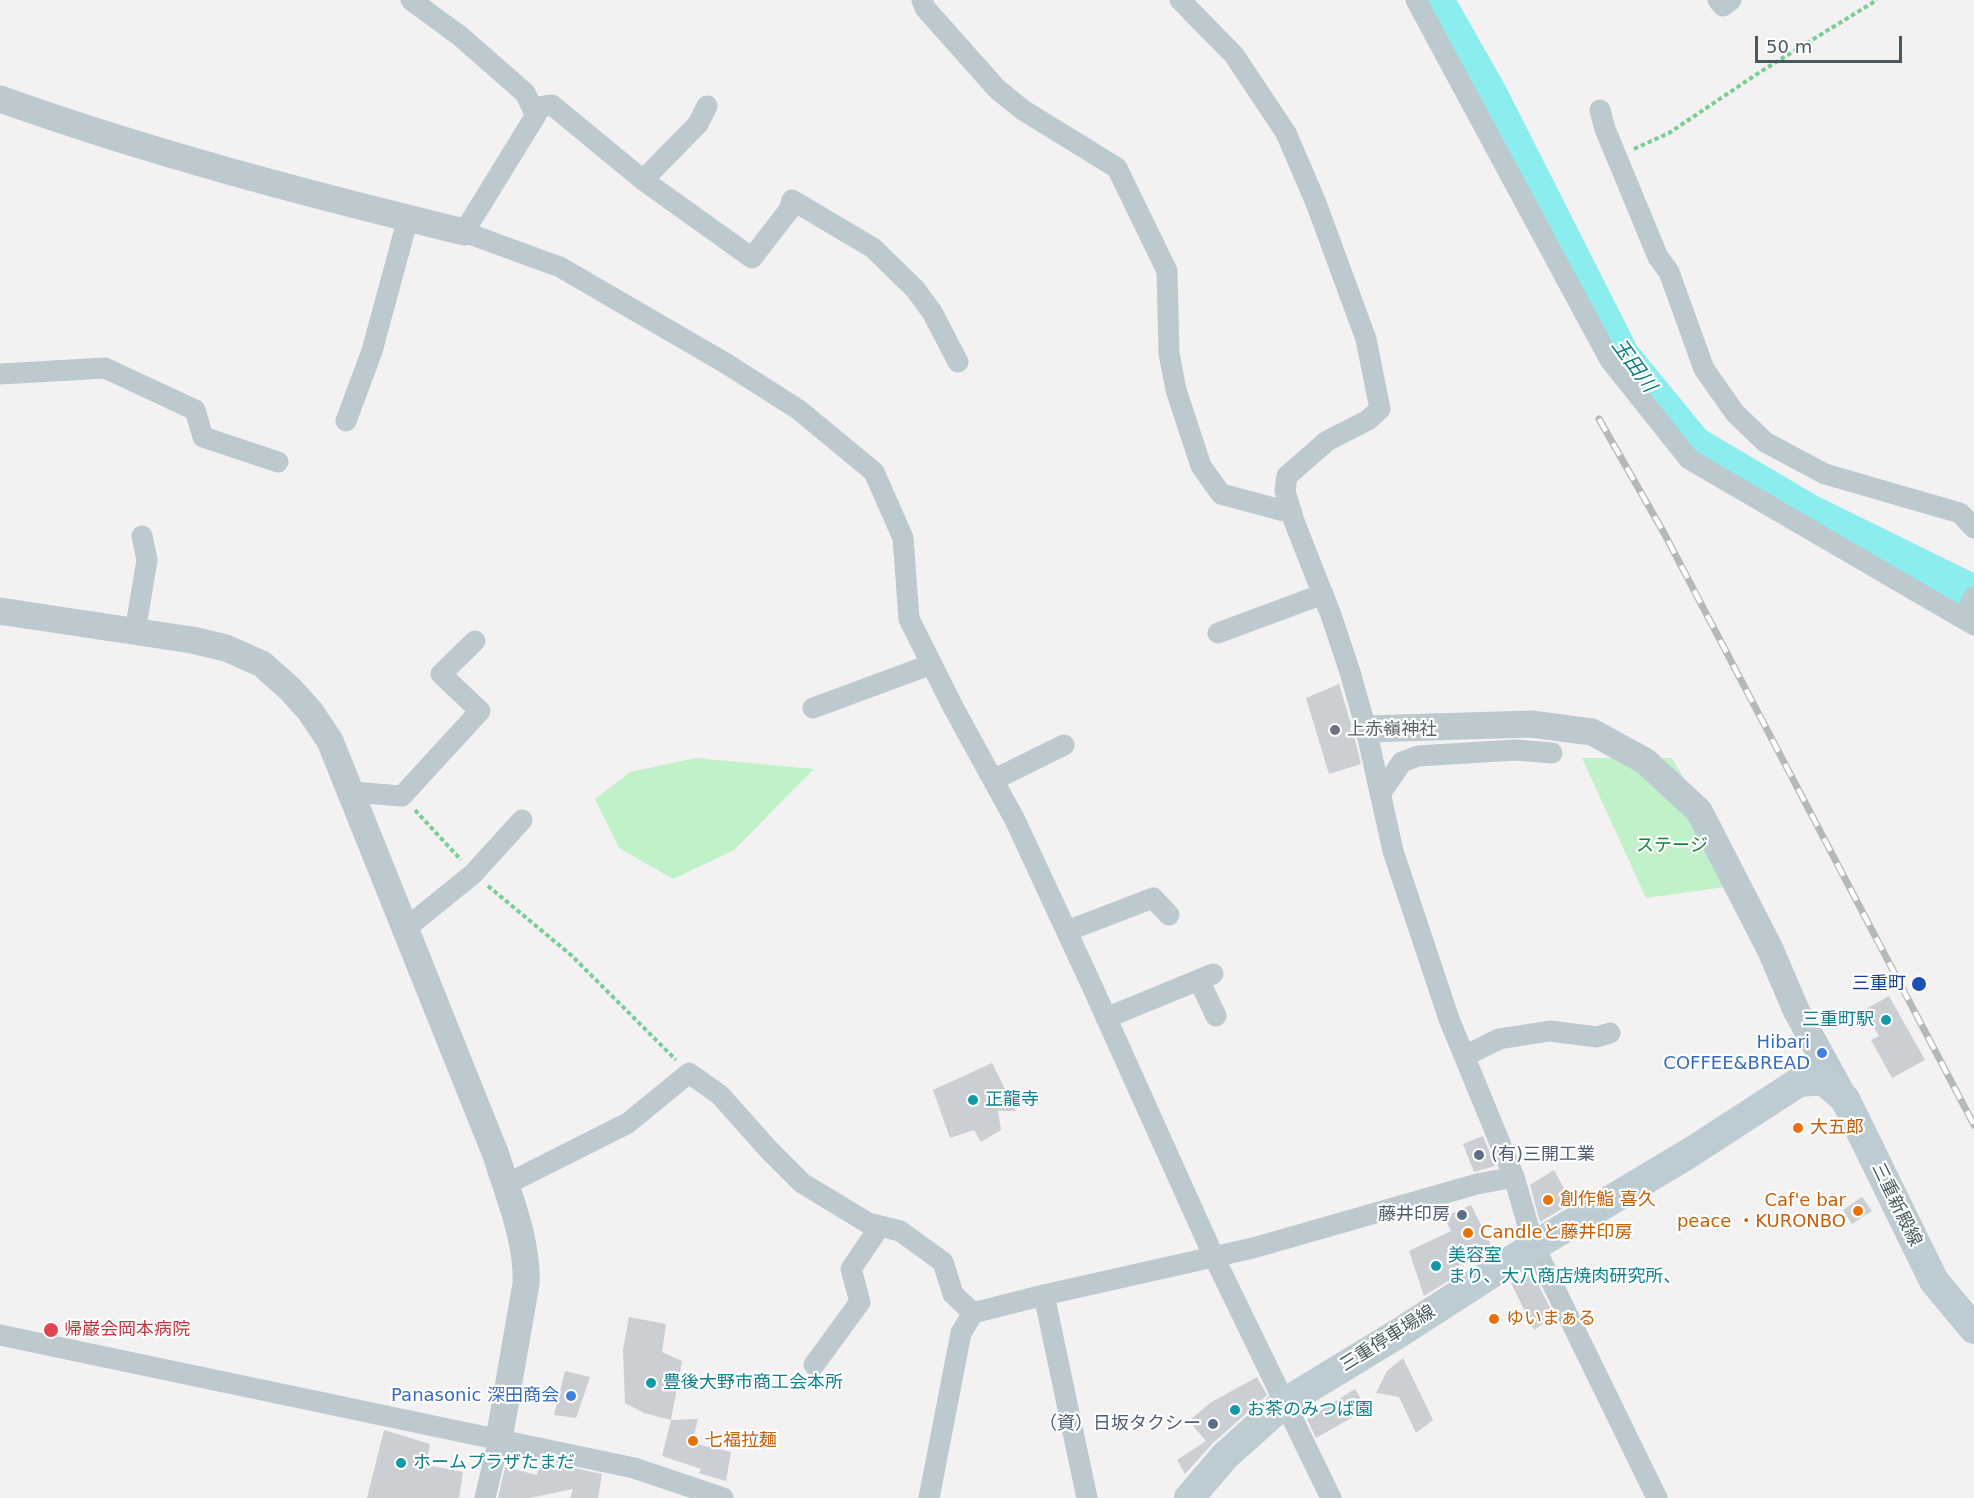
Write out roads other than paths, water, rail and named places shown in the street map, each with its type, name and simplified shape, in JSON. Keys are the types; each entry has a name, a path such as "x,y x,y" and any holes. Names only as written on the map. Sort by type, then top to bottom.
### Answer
{"main road":[{"name":"三重停車場線","path":"1189,1498 1225,1456 1284,1403 1399,1334 1534,1246 1688,1154 1799,1082 1834,1089"},
{"name":"三重新殿線","path":"1834,1089 1934,1281 1974,1329"}],"street":[{"path":"411,0 460,36 525,93 536,115 464,232"},
{"path":"921,0 997,89 1023,110 1117,168 1167,271 1169,353 1176,390 1201,466 1221,494 1292,513"},
{"path":"1180,0 1234,55 1286,133 1316,203 1366,339 1380,409 1368,420 1327,441 1287,476 1285,491 1331,615 1366,729 1393,851 1449,1019 1514,1177 1534,1246 1657,1498"},
{"path":"1416,0 1610,360 1689,459 1970,612"},
{"path":"1718,0 1723,6 1731,0"},
{"path":"0,99 88,129 307,192 464,232 560,267 727,364 799,410 874,472 903,538 909,619 1015,820 1214,1257 1331,1498"},
{"path":"532,108 552,105 644,180 752,258 789,210 792,200 873,248 915,289 932,312 958,362"},
{"path":"644,180 698,124 707,106"},
{"path":"1600,110 1658,257 1669,272 1704,369 1736,413 1766,442 1825,474 1960,513 1974,528"},
{"path":"346,422 372,351 408,218"},
{"path":"0,374 105,368 195,410 202,437 278,462"},
{"path":"135,632 147,560 142,536"},
{"path":"1218,633 1323,594"},
{"path":"0,611 192,640 226,648 262,664 290,689 310,711 330,741 496,1155 527,1264 526,1284 499,1439 485,1498"},
{"path":"351,792 402,796 480,711 441,674 475,641"},
{"path":"813,708 932,664"},
{"path":"1366,729 1531,724 1592,732 1645,760 1699,811 1770,950 1834,1089"},
{"path":"993,780 1064,745"},
{"path":"1380,794 1402,762 1418,756 1515,750 1552,753"},
{"path":"405,929 473,874 522,820"},
{"path":"1066,931 1153,898 1169,915"},
{"path":"1106,1018 1206,977 1216,1016"},
{"path":"1465,1056 1499,1039 1509,1037 1550,1031 1597,1037 1611,1033"},
{"path":"505,1185 628,1123 689,1073 720,1095 802,1183 868,1223 900,1231 943,1262 953,1294 973,1313"},
{"path":"929,1498 961,1333 973,1313 1252,1248 1477,1184 1514,1177"},
{"path":"814,1365 860,1302 851,1269 880,1226"},
{"path":"1044,1295 1087,1498"},
{"path":"0,1335 634,1468 723,1498"}],"waterway":[{"name":"玉田川","path":"1436,0 1491,97 1622,356 1694,444 1809,512 1974,593"}],"railway":[{"path":"1599,419 1664,533 1974,1125"}],"place":[{"name":"上赤嶺神社","path":"1335,730"},
{"name":"三重町","path":"1919,984"},
{"name":"三重町駅","path":"1886,1020"},
{"name":"Hibari COFFEE&BREAD","path":"1822,1053"},
{"name":"正龍寺","path":"973,1100"},
{"name":"大五郎","path":"1798,1128"},
{"name":"(有)三開工業","path":"1479,1155"},
{"name":"創作鮨 喜久","path":"1548,1200"},
{"name":"Caf'e bar peace ・KURONBO","path":"1858,1211"},
{"name":"藤井印房","path":"1462,1215"},
{"name":"Candleと藤井印房","path":"1468,1233"},
{"name":"美容室 まり、大八商店焼肉研究所、","path":"1436,1266"},
{"name":"ゆいまぁる","path":"1494,1319"},
{"name":"帰巌会岡本病院","path":"51,1330"},
{"name":"豊後大野市商工会本所","path":"651,1383"},
{"name":"Panasonic 深田商会","path":"571,1396"},
{"name":"お茶のみつば園","path":"1235,1410"},
{"name":"（資）日坂タクシー","path":"1213,1424"},
{"name":"七福拉麺","path":"693,1441"},
{"name":"ホームプラザたまだ","path":"401,1463"}],"park label":[{"name":"ステージ","path":"1672,846"}]}
